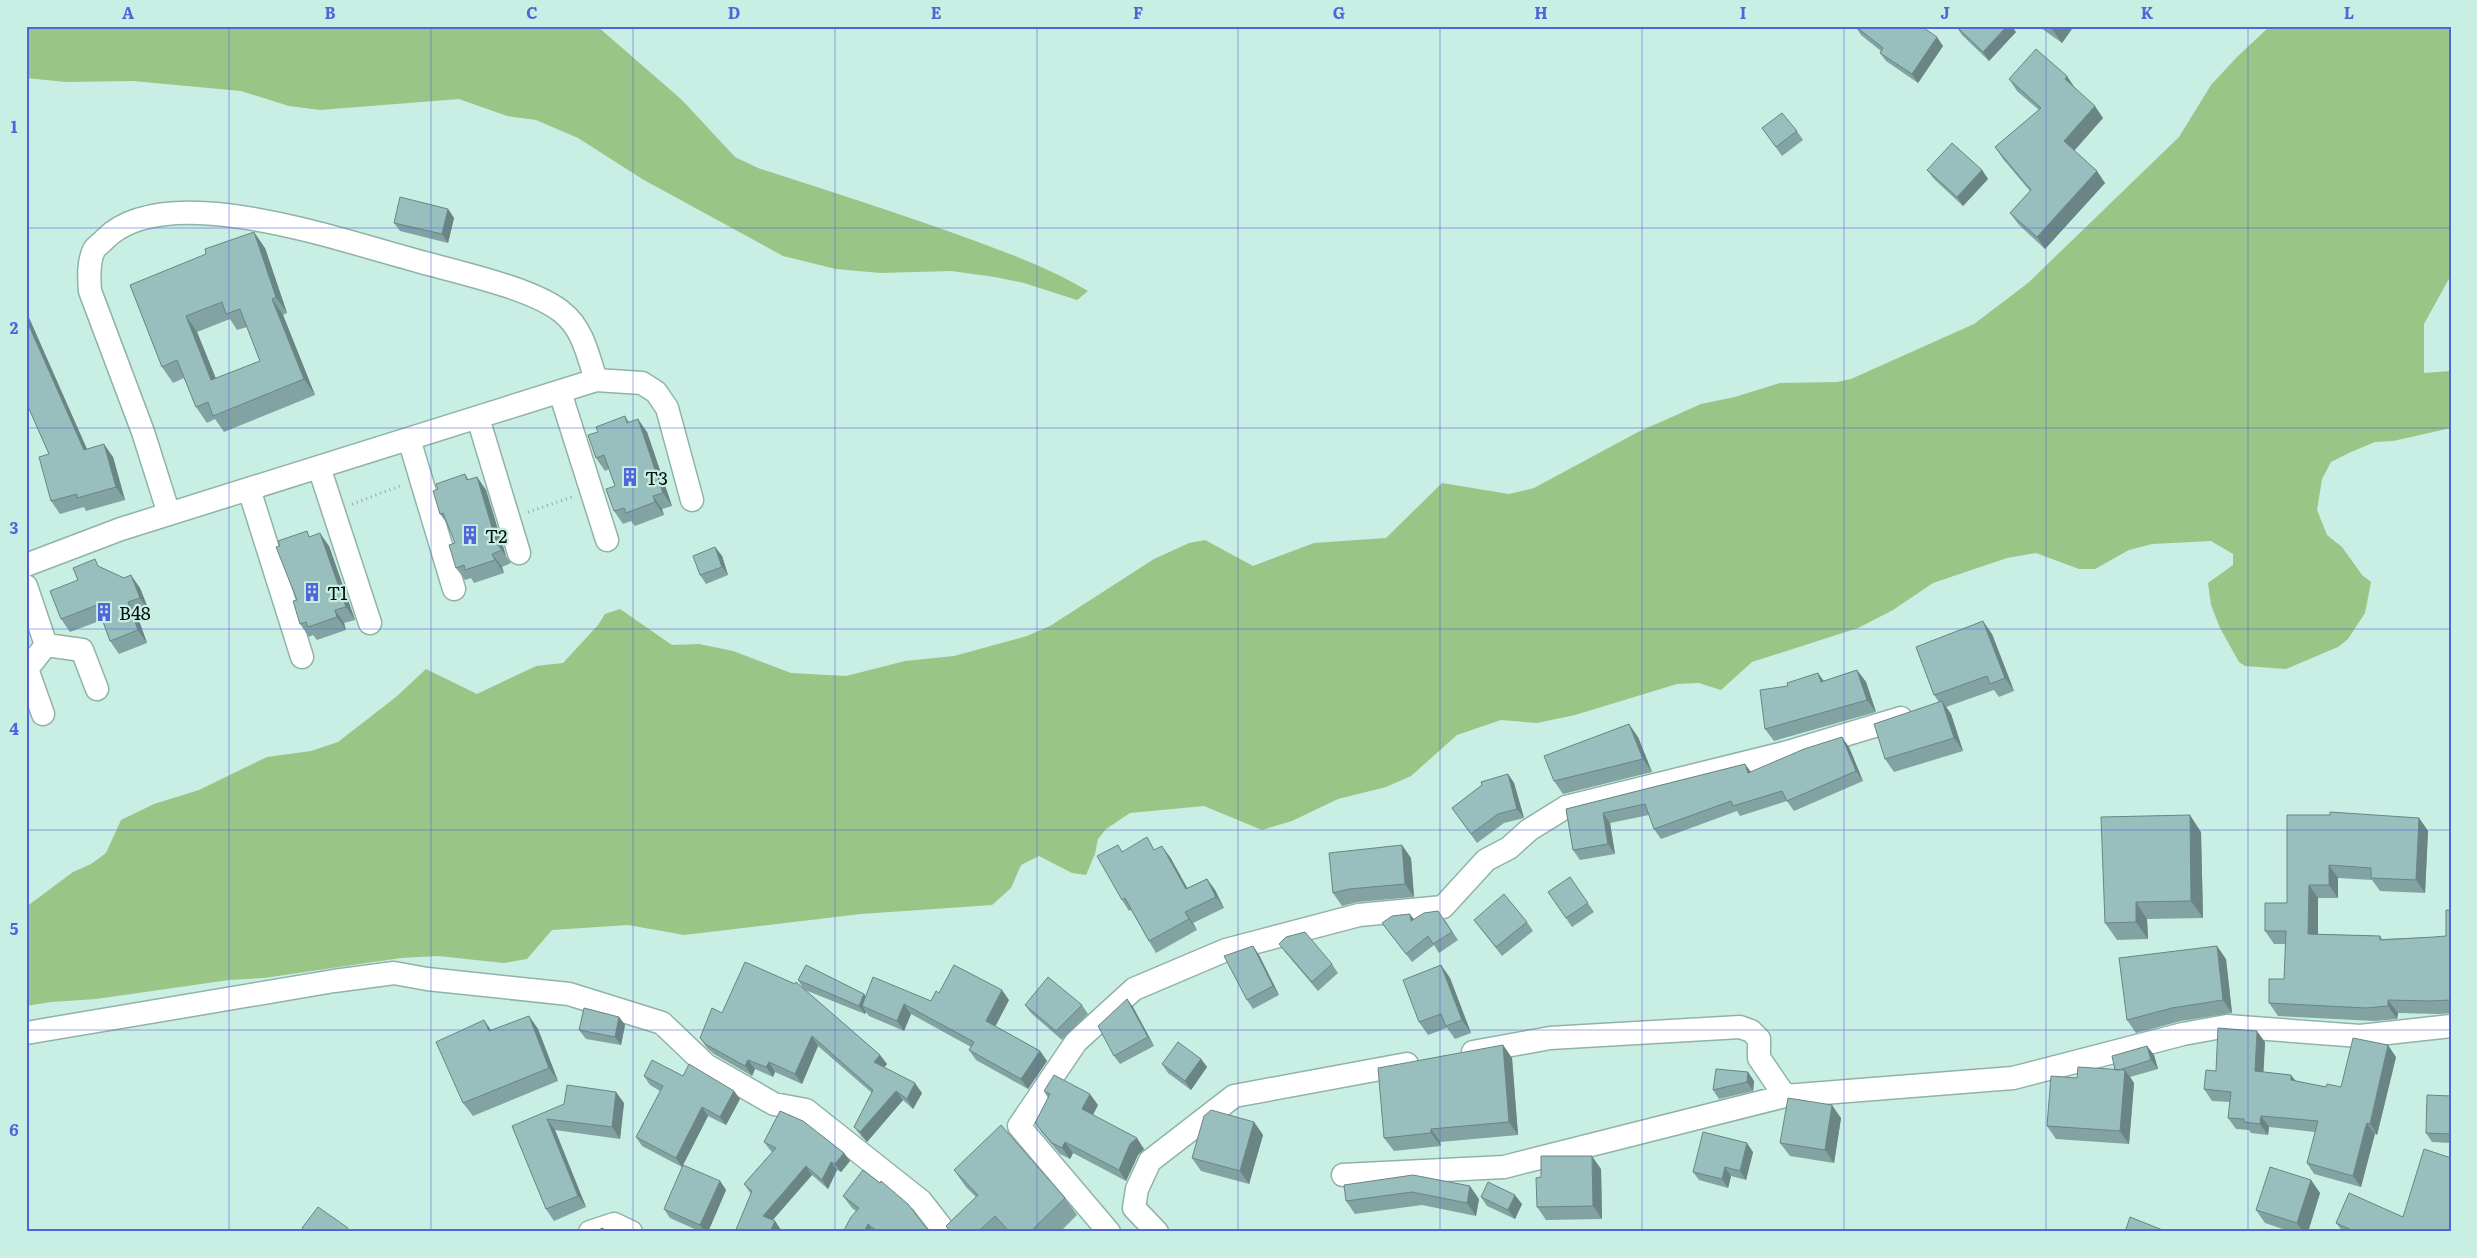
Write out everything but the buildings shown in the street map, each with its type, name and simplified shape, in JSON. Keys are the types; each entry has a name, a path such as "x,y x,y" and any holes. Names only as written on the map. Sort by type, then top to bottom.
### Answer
{"street":[{"path":"170,514 143,432 90,291 89,272 94,250 110,234 127,222 157,214 214,212 245,217 346,241 505,286 544,301 564,313 581,334 596,380"},
{"path":"26,565 121,529 596,380 642,383 656,392 667,408 692,500"},
{"path":"560,392 607,540"},
{"path":"478,418 519,553"},
{"path":"409,439 454,589"},
{"path":"319,467 370,623"},
{"path":"249,489 302,657"},
{"path":"26,586 46,645"},
{"path":"46,645 82,650 98,689"},
{"path":"43,714 28,669 46,645"},
{"path":"1109,1232 1019,1126 1076,1042 1134,989 1226,950 1358,915 1443,907 1486,860 1509,848 1529,830 1566,807 1788,752 1901,718"},
{"path":"26,1033 334,981 394,973 427,979 569,994 662,1023 706,1064 774,1104 806,1110 921,1201 945,1232"},
{"path":"1343,1175 1504,1167 1785,1096 2013,1078 2183,1034 2227,1026 2360,1036 2451,1026"},
{"path":"1454,1056 1550,1038 1740,1027 1751,1031 1759,1039 1759,1058 1785,1096"},
{"path":"1157,1232 1134,1208 1137,1189 1150,1162 1234,1096 1425,1061"},
{"path":"590,1232 614,1224 631,1232"}],"path":[{"path":"333,511 421,478"},
{"path":"509,519 591,490"}],"green space":[{"path":"26,26 597,26 682,100 735,157 758,168 923,222 1006,253 1048,270 1088,291 1077,300 1024,283 995,277 951,271 880,273 836,269 783,256 644,180 578,138 536,120 507,116 459,99 320,110 289,106 241,91 133,81 66,82 26,78"},
{"path":"2270,26 2451,26 2451,275 2424,324 2424,373 2451,371 2451,428 2393,441 2375,442 2331,462 2322,479 2317,510 2327,535 2342,547 2362,575 2371,582 2365,613 2348,639 2338,647 2286,669 2245,666 2239,662 2220,628 2211,605 2208,583 2233,565 2233,554 2211,541 2152,544 2129,550 2095,569 2079,569 2036,553 2007,558 1933,583 1893,610 1858,628 1752,662 1721,690 1699,683 1677,684 1575,715 1537,723 1501,720 1457,735 1411,776 1386,787 1338,799 1292,821 1262,830 1204,806 1130,813 1106,829 1098,839 1095,854 1086,875 1072,873 1039,856 1021,865 1011,888 992,905 861,914 684,935 628,925 552,930 527,959 504,963 438,956 401,958 264,978 229,980 96,999 26,1006 26,907 73,872 91,864 106,853 121,820 154,804 199,790 267,757 311,751 338,742 396,697 426,669 477,694 536,666 563,663 598,625 605,614 620,609 672,645 699,644 733,651 791,673 846,676 905,661 954,656 1027,636 1050,626 1154,559 1189,543 1205,540 1253,566 1314,543 1386,538 1442,483 1509,494 1534,488 1638,432 1701,404 1735,397 1780,383 1837,382 1851,379 1974,324 2028,283 2179,137 2211,85"}],"place":[{"name":"T3","path":"630,477"},
{"name":"T2","path":"470,535"},
{"name":"T1","path":"312,592"},
{"name":"B48","path":"104,612"}]}
